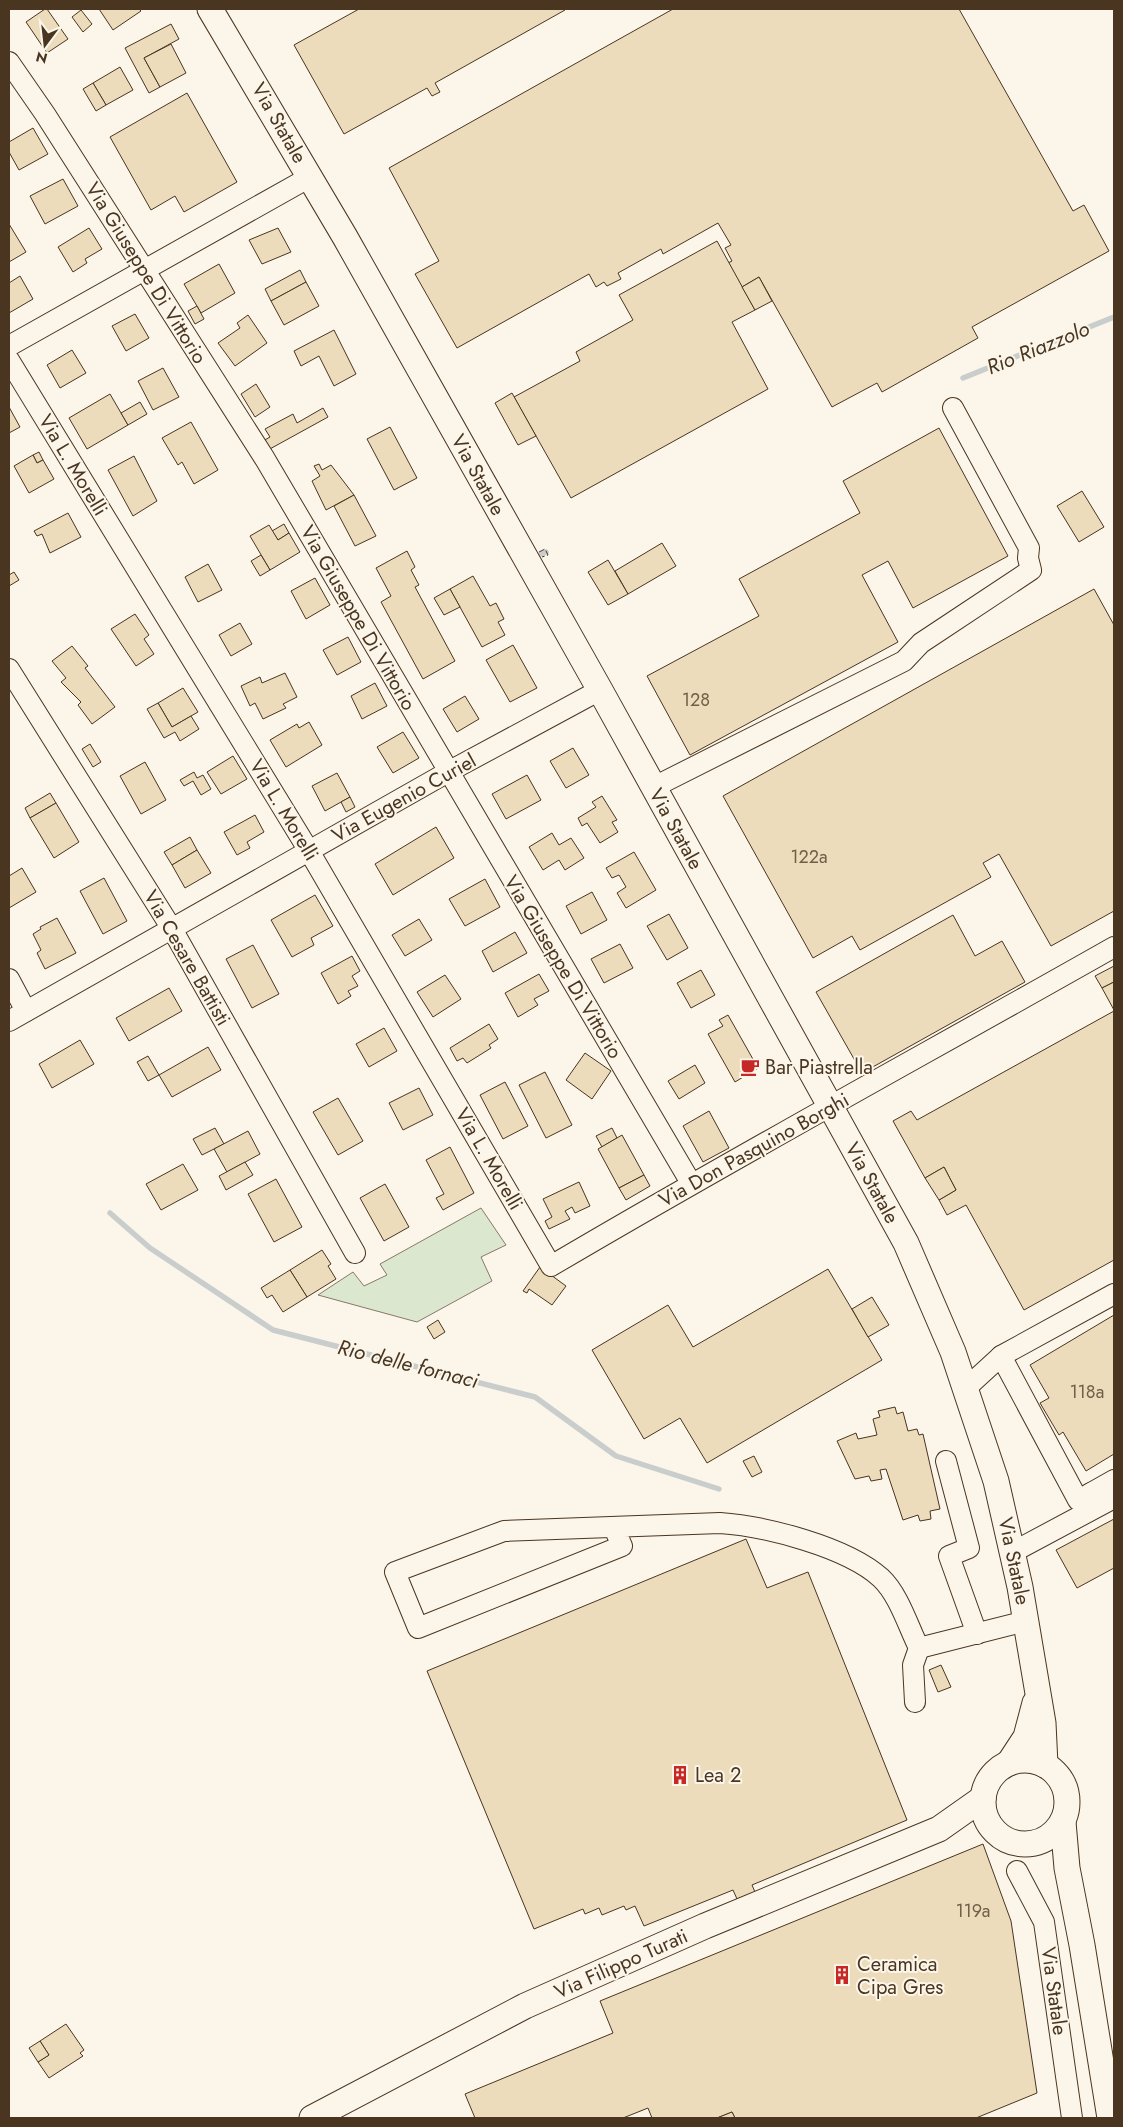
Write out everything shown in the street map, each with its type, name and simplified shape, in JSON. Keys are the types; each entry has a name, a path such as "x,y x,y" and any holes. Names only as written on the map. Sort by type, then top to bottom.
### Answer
{"main road":[{"name":"Via Statale","path":"210,9 310,177 600,690 906,1244 953,1352 996,1481 1013,1552 1026,1621 1038,1691 1046,1765"},
{"name":"Via Statale","path":"983,1798 991,1777 1009,1763 1026,1737 1038,1691"},
{"path":"1009,1763 1022,1760 1046,1765 1056,1773 1066,1790 1067,1810 1063,1822 1046,1839 1034,1844"},
{"path":"983,1798 984,1809 992,1828 1011,1841 1034,1844 1067,1868"},
{"name":"Via Filippo Turati","path":"312,2118 525,2006 705,1926 939,1829 983,1798"},
{"path":"1063,1822 1067,1868 1082,1945 1110,2118"},
{"name":"Via Filippo Turati","path":"939,1829 992,1828"}],"street":[{"name":"Via Giuseppe Di Vittorio","path":"9,62 45,114 265,459 691,1183"},
{"path":"9,346 310,177"},
{"name":"Via L. Morelli","path":"9,360 309,851 551,1266"},
{"path":"654,787 904,661 921,643 1032,570 1028,558 1029,548 953,408"},
{"name":"Via Cesare Battisti","path":"9,669 172,929 355,1252"},
{"name":"Via Eugenio Curiel","path":"9,1021 448,772 600,690"},
{"name":"Via Don Pasquino Borghi","path":"551,1266 691,1183 831,1107 1114,947"},
{"path":"9,979 26,1011"},
{"path":"965,1389 1001,1356 1114,1294"},
{"path":"1001,1356 1078,1500 1101,1500"},
{"path":"946,1461 969,1548 950,1556 977,1634"},
{"path":"1013,1552 1101,1500 1114,1480"},
{"path":"614,1528 622,1546 418,1628 395,1572 504,1531 720,1523 744,1525 792,1536 860,1564 880,1578 893,1593 919,1648 913,1665 915,1702"},
{"path":"919,1648 1026,1621"},
{"name":"Via Statale","path":"1017,1870 1044,1922 1072,2118"}],"green space":[{"path":"481,1208 506,1245 481,1257 492,1281 417,1322 318,1295 353,1272 364,1286 387,1275 380,1264"}],"building":[{"path":"47,9 68,39 47,53 26,22"},
{"path":"99,9 139,9 141,11 113,30"},
{"path":"359,9 565,10 435,83 440,92 432,96 427,88 344,134 294,45"},
{"path":"673,9 959,9 1073,211 1084,205 1109,251 972,327 978,338 882,392 877,383 832,407 759,277 742,287 728,263 732,261 725,248 731,245 718,223 663,254 661,249 618,273 621,279 607,286 604,282 596,287 589,274 457,348 415,274 439,261 389,168"},
{"path":"81,10 92,24 83,32 72,17"},
{"path":"171,24 179,39 144,58 160,87 149,93 125,48"},
{"path":"171,44 186,73 160,87 144,58"},
{"path":"120,67 133,90 106,105 93,83"},
{"path":"93,83 106,105 96,111 83,89"},
{"path":"187,93 237,182 184,212 175,196 151,210 110,137"},
{"path":"33,128 48,154 19,170 9,152 9,142"},
{"path":"63,179 78,206 45,224 30,196"},
{"path":"9,224 26,252 9,262"},
{"path":"89,228 102,249 85,259 87,263 73,272 58,247"},
{"path":"278,228 291,252 262,264 249,240"},
{"path":"717,241 755,310 732,322 768,389 571,498 514,397 580,361 576,352 633,320 619,295"},
{"path":"219,264 235,293 201,313 184,284"},
{"path":"300,270 306,282 271,301 265,289"},
{"path":"20,276 33,299 9,313 9,283"},
{"path":"759,277 772,301 755,310 742,287"},
{"path":"306,282 319,306 284,325 271,301"},
{"path":"197,306 204,319 195,324 188,311"},
{"path":"135,314 149,338 126,351 112,326"},
{"path":"248,315 267,343 235,366 218,343 240,328 237,323"},
{"path":"334,330 356,374 334,386 319,356 301,366 294,351"},
{"path":"72,350 86,373 60,388 47,365"},
{"path":"163,368 179,397 153,410 138,381"},
{"path":"256,384 270,407 255,417 241,394"},
{"path":"512,393 536,436 518,445 495,403"},
{"path":"110,394 128,425 87,449 69,418"},
{"path":"140,402 147,414 128,425 121,413"},
{"path":"9,407 20,427 9,433"},
{"path":"323,408 328,417 268,450 263,441 270,437 265,429 293,414 297,423"},
{"path":"191,422 218,470 194,484 182,462 178,465 162,438"},
{"path":"390,427 417,478 394,490 367,439"},
{"path":"939,428 1008,556 913,608 888,561 862,575 898,642 690,755 647,676 759,616 739,579 860,513 843,481"},
{"path":"39,452 43,460 37,463 33,455"},
{"path":"33,455 37,463 43,460 54,479 29,493 14,466"},
{"path":"134,456 157,501 133,516 108,470"},
{"path":"319,464 322,470 331,465 354,495 326,510 312,481 320,476 314,466"},
{"path":"1082,491 1104,527 1079,542 1057,506"},
{"path":"354,495 376,536 355,546 334,506"},
{"path":"68,513 81,537 50,553 42,534 37,536 34,531"},
{"path":"284,524 289,533 278,540 272,531"},
{"path":"269,525 278,540 289,533 300,552 270,570 250,536"},
{"path":"662,543 676,566 628,594 615,571"},
{"path":"407,551 415,567 411,570 419,585 415,587 455,661 423,679 381,602 391,596 376,568"},
{"path":"261,555 270,570 260,576 251,561"},
{"path":"608,560 628,594 608,605 588,572"},
{"path":"208,564 222,590 198,602 185,577"},
{"path":"14,572 19,580 9,586 9,575"},
{"path":"473,576 490,606 496,603 504,619 498,622 505,635 482,647 450,589"},
{"path":"315,578 330,605 306,619 291,591"},
{"path":"450,589 460,607 444,615 434,598"},
{"path":"1094,589 1114,625 1114,911 1051,946 999,854 983,863 991,877 860,950 852,936 813,958 723,796"},
{"path":"135,614 149,635 144,639 154,654 136,666 111,629"},
{"path":"240,623 252,644 231,656 219,635"},
{"path":"348,637 361,662 337,675 323,650"},
{"path":"513,645 537,688 510,702 486,660"},
{"path":"72,646 88,666 85,668 115,707 92,724 78,705 81,702 61,682 66,678 52,661"},
{"path":"285,673 297,697 283,704 286,708 263,719 255,703 250,706 241,686 260,677 262,683"},
{"path":"375,683 387,706 362,719 351,696"},
{"path":"183,688 198,712 172,727 158,703"},
{"path":"465,696 479,719 457,732 443,709"},
{"path":"158,703 172,727 191,716 199,729 180,741 175,732 164,738 147,709"},
{"path":"309,722 322,745 286,767 270,740 297,724 299,728"},
{"path":"403,732 419,758 393,773 377,747"},
{"path":"90,744 101,762 93,767 82,749"},
{"path":"573,748 589,775 566,788 550,761"},
{"path":"233,756 247,779 221,794 207,772"},
{"path":"145,762 166,800 141,814 120,776"},
{"path":"194,772 197,778 203,775 211,789 201,795 193,781 184,786 180,780"},
{"path":"337,773 350,797 325,811 312,786"},
{"path":"527,775 541,800 506,819 492,794"},
{"path":"50,793 56,803 30,818 25,808"},
{"path":"602,796 617,820 612,822 618,832 600,843 587,823 582,826 578,818 596,807 592,802"},
{"path":"350,797 355,807 346,812 341,802"},
{"path":"56,803 79,842 54,858 30,818"},
{"path":"255,815 264,832 247,842 250,848 237,855 224,832"},
{"path":"436,827 454,858 393,895 375,864"},
{"path":"552,833 559,845 571,838 584,858 565,870 559,860 543,870 529,847"},
{"path":"190,837 197,850 172,865 164,852"},
{"path":"197,850 211,873 185,888 172,865"},
{"path":"634,852 656,890 626,908 617,893 626,887 619,875 612,878 606,868"},
{"path":"22,868 36,892 9,908 9,876"},
{"path":"104,878 127,921 103,934 80,891"},
{"path":"485,879 500,907 465,926 449,899"},
{"path":"592,892 607,920 581,934 566,906"},
{"path":"315,895 333,926 311,938 314,945 292,957 271,920"},
{"path":"669,914 688,948 667,960 647,926"},
{"path":"953,915 975,956 1002,941 1025,982 862,1073 816,992"},
{"path":"57,918 76,953 45,969 37,953 41,950 33,934 41,929 40,927"},
{"path":"419,919 432,940 405,956 392,935"},
{"path":"515,932 527,953 493,972 482,951"},
{"path":"620,944 633,968 604,983 591,959"},
{"path":"253,945 279,994 252,1008 226,959"},
{"path":"352,956 360,971 352,976 358,986 348,991 351,996 338,1004 321,973"},
{"path":"1114,966 1114,982 1102,988 1095,976"},
{"path":"701,970 715,995 691,1008 677,983"},
{"path":"539,974 549,991 534,999 538,1005 518,1017 505,993"},
{"path":"445,975 461,999 433,1017 417,992"},
{"path":"1114,982 1114,1010 1102,988"},
{"path":"169,988 182,1011 129,1041 116,1018"},
{"path":"1114,1011 1114,1260 1024,1310 966,1205 947,1215 939,1200 956,1190 944,1167 925,1178 893,1121 911,1111 917,1120"},
{"path":"728,1015 758,1068 735,1082 708,1034 723,1026 719,1020"},
{"path":"489,1024 498,1039 489,1045 491,1048 467,1063 463,1058 457,1061 450,1048"},
{"path":"384,1028 397,1051 369,1067 356,1044"},
{"path":"80,1040 94,1064 52,1088 39,1064"},
{"path":"208,1047 221,1070 172,1097 159,1075"},
{"path":"585,1053 611,1071 592,1099 566,1080"},
{"path":"148,1056 159,1075 148,1081 137,1062"},
{"path":"695,1065 705,1083 679,1099 668,1081"},
{"path":"545,1072 572,1125 546,1138 519,1085"},
{"path":"505,1082 528,1126 503,1139 480,1095"},
{"path":"419,1088 433,1115 403,1130 389,1103"},
{"path":"338,1098 363,1141 338,1155 313,1112"},
{"path":"709,1111 729,1148 703,1162 683,1126"},
{"path":"215,1128 224,1144 202,1155 193,1139"},
{"path":"612,1128 617,1138 602,1147 596,1136"},
{"path":"248,1131 260,1154 227,1172 214,1149"},
{"path":"622,1135 644,1175 619,1188 598,1149"},
{"path":"450,1147 474,1193 443,1210 436,1198 444,1194 426,1160"},
{"path":"245,1162 253,1175 226,1190 219,1176"},
{"path":"183,1164 198,1190 161,1210 146,1184"},
{"path":"944,1167 956,1190 939,1200 925,1178"},
{"path":"644,1175 650,1186 626,1200 619,1188"},
{"path":"276,1179 302,1227 274,1242 248,1194"},
{"path":"579,1182 590,1206 575,1213 572,1207 565,1211 570,1219 549,1229 545,1221 552,1217 543,1199"},
{"path":"385,1184 409,1227 384,1241 360,1198"},
{"path":"322,1250 331,1264 328,1266 336,1279 307,1297 290,1270"},
{"path":"540,1267 566,1286 552,1305 529,1289 527,1293 523,1291"},
{"path":"828,1269 882,1360 707,1463 680,1418 644,1439 592,1350 668,1305 693,1347"},
{"path":"290,1270 307,1297 283,1312 272,1295 267,1298 261,1288"},
{"path":"872,1297 889,1325 868,1337 852,1309"},
{"path":"1114,1315 1114,1454 1086,1471 1063,1432 1059,1435 1040,1403 1049,1398 1030,1365"},
{"path":"438,1320 445,1332 434,1339 427,1327"},
{"path":"895,1407 897,1414 903,1412 908,1431 917,1429 919,1435 923,1434 940,1509 930,1511 931,1519 920,1521 918,1515 903,1520 886,1469 880,1470 882,1479 871,1481 869,1476 855,1479 837,1441 856,1433 858,1439 877,1435 873,1419 880,1417 878,1411"},
{"path":"754,1456 762,1472 752,1477 743,1461"},
{"path":"1114,1519 1114,1568 1077,1588 1056,1550"},
{"name":"Lea 2","path":"746,1539 767,1588 808,1572 907,1820 752,1885 755,1892 737,1899 733,1890 644,1926 635,1906 626,1910 624,1906 602,1915 599,1908 585,1914 583,1909 534,1929 427,1671"},
{"path":"941,1665 951,1687 938,1692 929,1670"},
{"name":"Ceramica Cipa Gres","path":"983,1844 1011,1921 1037,2093 976,2118 735,2118 732,2112 717,2118 652,2118 648,2108 623,2118 475,2118 465,2094 613,2033 600,2001"},
{"path":"66,2024 84,2050 80,2053 83,2056 49,2078 38,2062 49,2055 40,2041"},
{"path":"40,2041 49,2055 38,2062 29,2048"},
{"path":"732,2112 735,2118 717,2118"}],"waterway":[{"name":"Rio Riazzolo","path":"963,378 1114,317"},
{"name":"Rio Riazzolo","path":"541,554 546,552"},
{"name":"Rio delle fornaci","path":"110,1213 150,1248 273,1330 535,1397 616,1456 719,1489"}],"fence":[{"path":"539,552 545,549 548,555 542,557"}],"place":[{"name":"Bar Piastrella","path":"750,1067"},
{"name":"Lea 2","path":"680,1775"},
{"name":"Ceramica Cipa Gres","path":"842,1975"}]}
